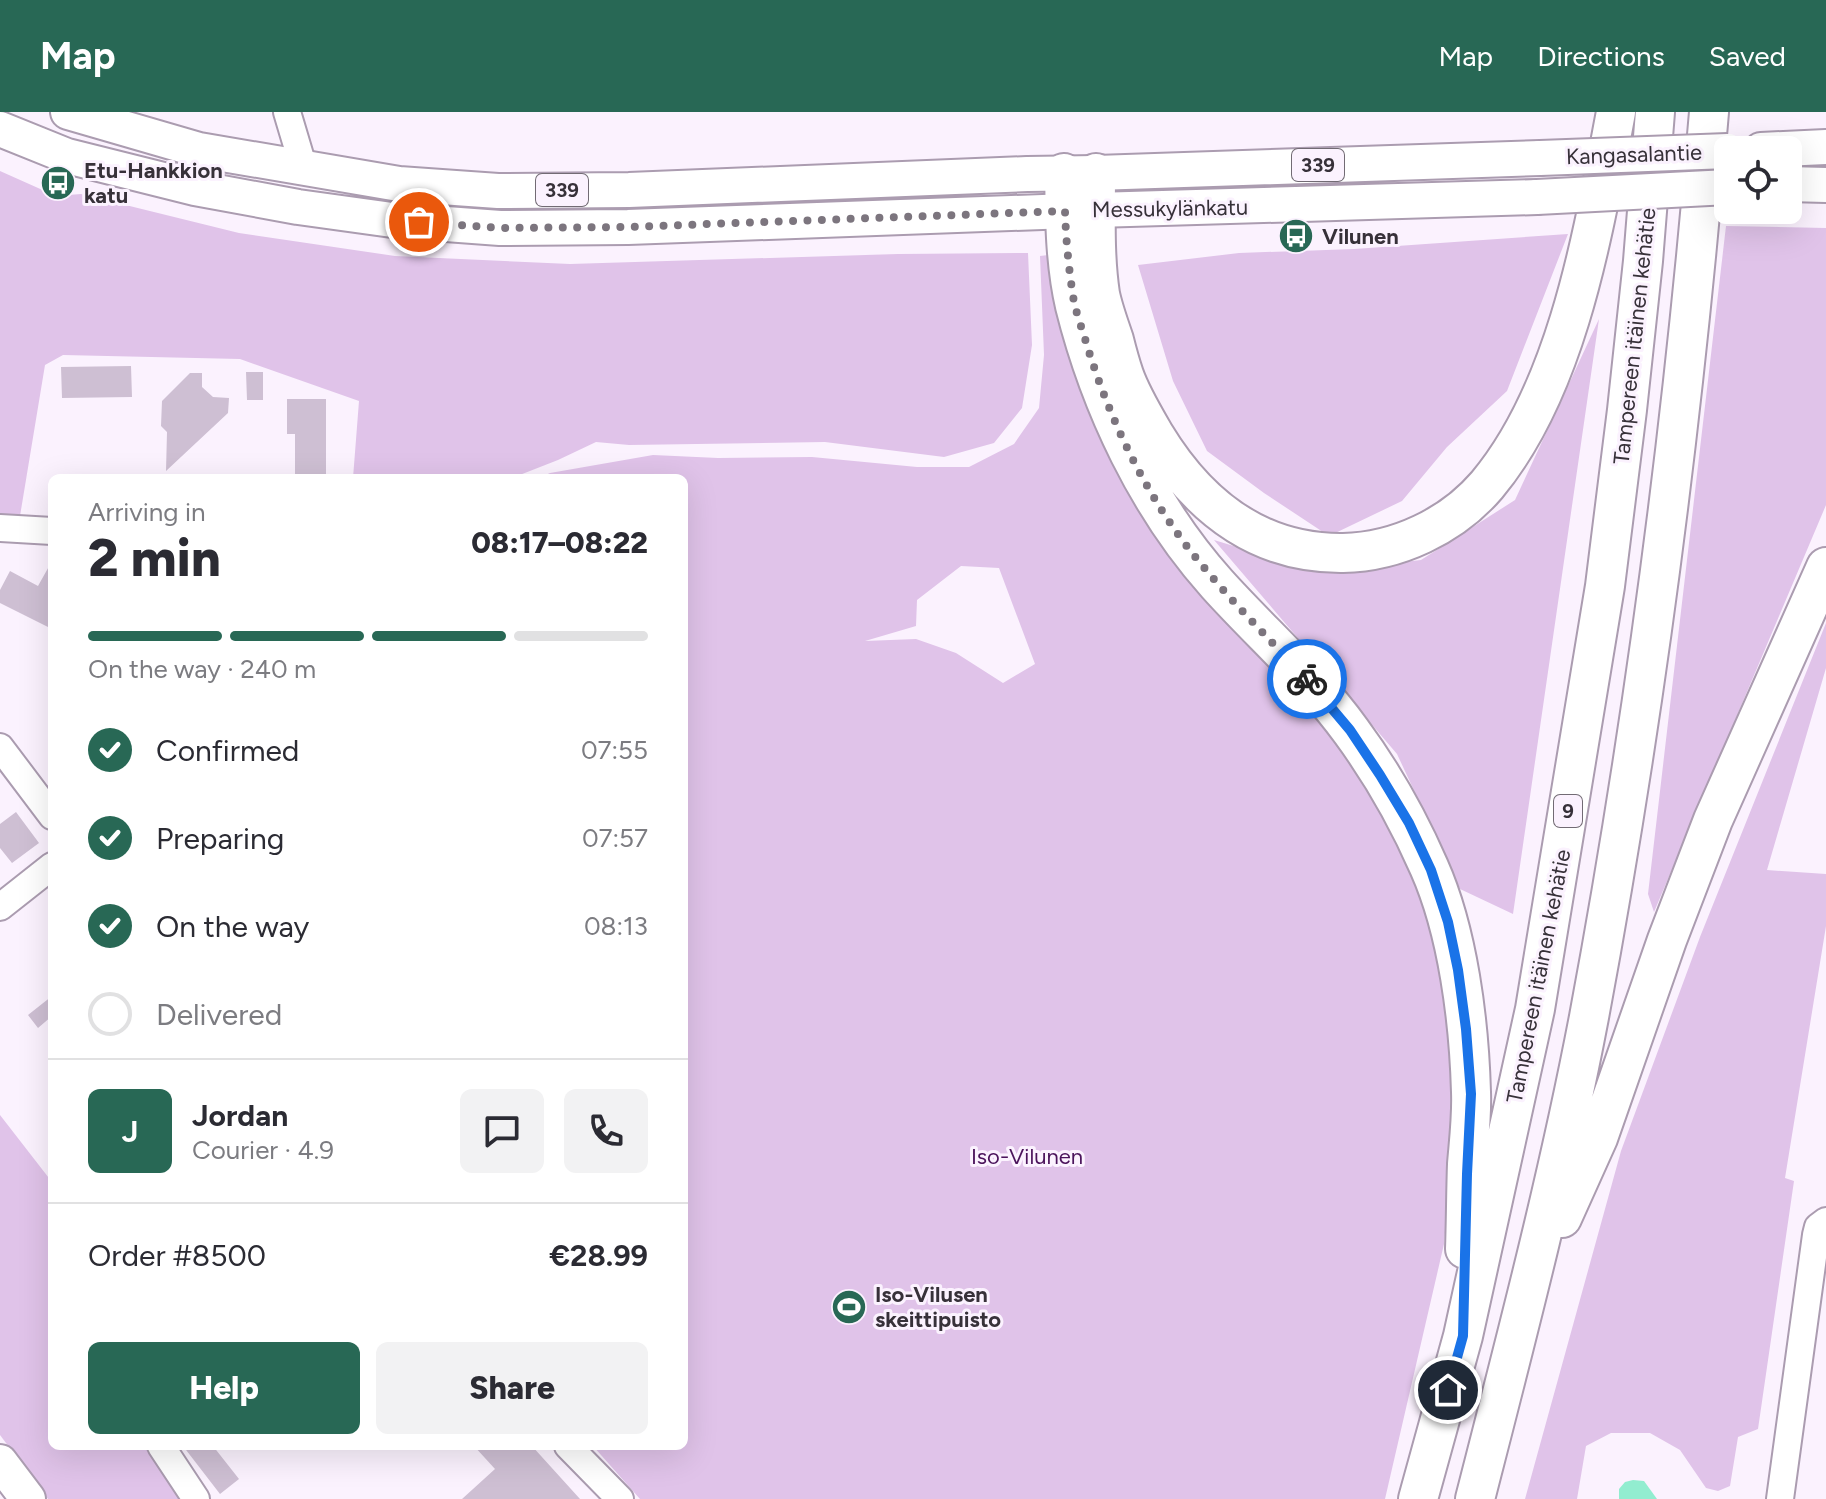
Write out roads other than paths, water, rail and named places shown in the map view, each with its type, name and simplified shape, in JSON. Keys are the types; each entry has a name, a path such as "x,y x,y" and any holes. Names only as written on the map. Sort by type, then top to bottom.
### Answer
{"highway":[{"path":"1080,192 1096,248 1100,295 1125,377 1142,414 1164,450 1214,509 1268,541 1300,550 1359,553 1415,537 1464,507 1486,486 1522,432 1562,346 1597,212 1616,112"},
{"name":"Tampereen itäinen kehätie","path":"1418,1499 1463,1336 1535,1009 1605,586 1632,365 1655,112"},
{"path":"1475,1499 1551,1195 1589,1017 1650,647 1681,409 1709,112"},
{"path":"1080,192 1066,248 1075,304 1091,359 1131,455 1157,501 1215,582 1350,730 1409,823 1431,870 1448,922 1458,970 1471,1094 1463,1336"},
{"path":"1525,1301 1598,1138 1667,940 1713,820 1826,567"}],"main road":[{"name":"Messukylänkatu","path":"68,112 199,150 399,184 498,191 1537,197"},
{"name":"Messukylänkatu","path":"0,129 67,156 195,188 392,220 500,228 614,227 1540,158"},
{"path":"1802,148 1826,147"},
{"name":"Kangasalantie","path":"1540,158 1714,152"},
{"path":"1802,184 1826,185"},
{"name":"Kangasalantie","path":"1537,197 1714,188"},
{"path":"0,1462 28,1499"}],"street":[{"path":"287,112 304,169"},
{"path":"0,528 48,531"},
{"path":"0,747 48,811"},
{"path":"0,907 48,869"},
{"path":"1780,1499 1816,1235 1818,1227 1826,1221"},
{"path":"164,1450 196,1499"},
{"path":"572,1450 620,1499"}],"place":[{"name":"Etu-Hankkion katu","path":"58,183"},
{"name":"Vilunen","path":"1296,236"},
{"name":"Iso-Vilusen skeittipuisto","path":"849,1307"}],"park label":[{"name":"Iso-Vilunen","path":"1027,1156"}]}
